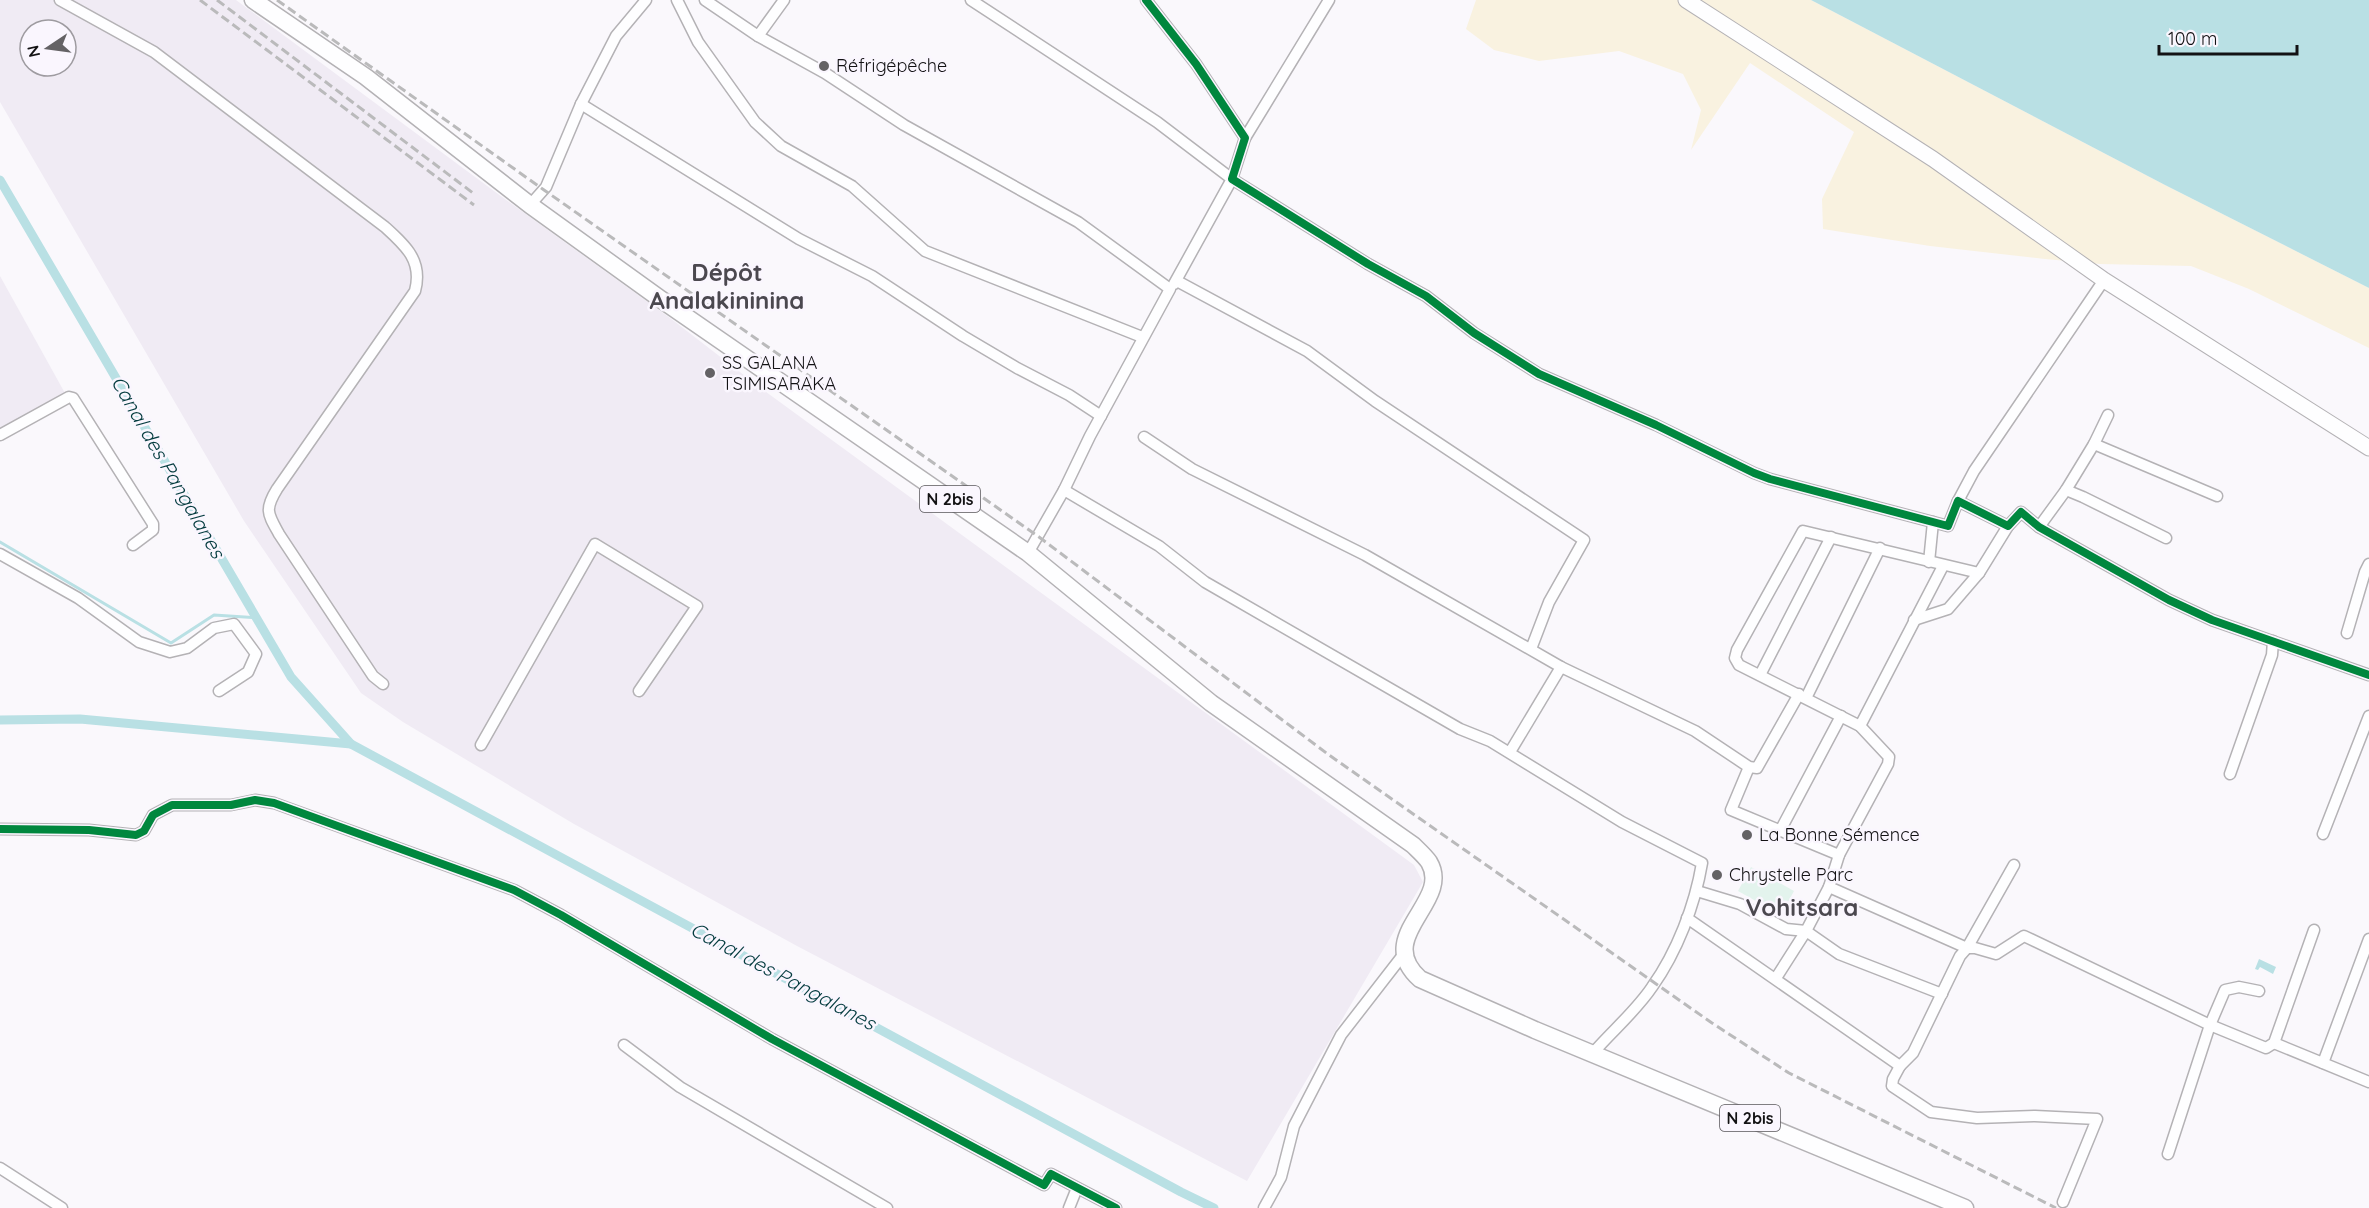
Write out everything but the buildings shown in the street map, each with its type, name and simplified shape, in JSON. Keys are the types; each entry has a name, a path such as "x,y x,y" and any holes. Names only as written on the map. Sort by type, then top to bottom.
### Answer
{"main road":[{"name":"N 2bis","path":"254,0 366,77 530,205 659,298 1028,553 1211,703 1413,845 1429,863 1432,877 1430,892 1406,938 1403,955 1409,969 1420,979 1535,1030 1965,1208"},
{"path":"1686,0 1933,159 2104,280 2369,448"}],"street":[{"path":"60,0 154,52 385,228 410,250 415,259 418,279 415,291 277,489 269,505 268,514 372,676 383,684"},
{"path":"530,205 546,187 581,104 616,36 646,0"},
{"path":"678,0 698,42 755,122 781,146 852,186 925,251 1142,337"},
{"path":"705,0 758,36 825,74 904,125 1078,222 1174,285 1307,351 1374,401 1584,540 1549,602 1531,649"},
{"path":"758,36 784,0"},
{"path":"971,0 1157,122 1232,179 1368,264 1426,296 1474,333 1539,374 1656,425 1754,473 1948,526 1974,471 2104,280"},
{"path":"1146,0 1196,64 1245,138"},
{"path":"1028,553 1064,490 1142,337 1174,285 1232,179 1245,138 1329,0"},
{"path":"581,104 800,239 872,276 963,336 1017,368 1069,394 1101,416"},
{"path":"0,435 69,397 73,398 153,524 153,530 133,545"},
{"path":"2039,527 2066,490 2094,444 2108,415"},
{"path":"1144,437 1192,469 1365,555 1561,667 1695,731 1749,767 1756,768 1802,696 1880,548"},
{"path":"2094,444 2217,496"},
{"path":"1064,490 1159,546 1205,582 1460,729 1510,752 1622,822 1702,863 1697,891 1682,931 1651,989 1593,1053"},
{"path":"2066,490 2166,538"},
{"path":"1958,501 2008,526"},
{"path":"1914,620 1948,609 1979,573 2008,526 2020,512 2039,527 2169,600 2212,620 2369,675"},
{"path":"1929,562 1934,522"},
{"path":"1776,978 1829,887 1839,855 1888,764 1889,758 1860,726 1739,665 1736,658 1737,650 1803,531 1979,573"},
{"path":"1760,675 1831,537"},
{"path":"481,745 595,544 698,606 639,691"},
{"path":"0,554 78,598 139,642 170,652 187,648 214,628 234,624 256,654 248,672 219,691"},
{"path":"2347,633 2369,564"},
{"path":"1860,726 1943,566"},
{"path":"2230,774 2272,655 2273,641"},
{"path":"1510,752 1561,667"},
{"path":"1780,831 1841,716"},
{"path":"2323,834 2369,716"},
{"path":"1749,767 1731,810 1839,855"},
{"path":"0,829 89,830 136,835 144,831 153,814 172,806 231,805 255,800 274,803 514,890 561,915 772,1039 1034,1180 1044,1185 1051,1174 1116,1208"},
{"path":"2014,865 1967,948 1960,956 1913,1053 1900,1066 1892,1086 1931,1112 1977,1118 2035,1116 2097,1119 2063,1202"},
{"path":"1829,887 1967,948 1976,948 1996,954 2024,936 2210,1025 2266,1047 2274,1043 2314,930"},
{"path":"1697,891 1740,904 1786,929 1806,930 1839,954 1942,994"},
{"path":"1687,918 1900,1066"},
{"path":"2324,1063 2369,939"},
{"path":"1264,1208 1281,1177 1294,1126 1341,1035 1403,955"},
{"path":"2168,1154 2210,1025 2225,990 2239,987 2259,991"},
{"path":"2274,1043 2369,1082"},
{"path":"624,1045 680,1087 887,1208"},
{"path":"0,1168 62,1208"},
{"path":"1069,1208 1077,1188"}],"shaded area":[{"path":"0,0 236,0 670,318 762,389 1414,865 1423,882 1247,1181 797,946 574,824 403,722 361,693 244,521 0,102"},
{"path":"0,276 66,395 0,433"},
{"path":"1751,867 1794,891 1781,915 1738,891"}],"sand":[{"path":"1476,0 1811,0 2165,185 2369,288 2369,348 2249,289 2191,266 2100,264 2045,259 1930,246 1823,229 1822,199 1854,132 1750,63 1691,150 1701,110 1683,74 1619,51 1539,61 1494,50 1466,29"}],"water":[{"path":"1811,0 2369,0 2369,288 2165,185"},
{"path":"2259,959 2276,967 2273,974 2260,967 2258,970 2255,969"}],"waterway":[{"name":"Canal des Pangalanes","path":"0,180 291,677 351,744 1214,1208"},
{"path":"0,542 171,643 214,615 258,618"},
{"name":"Canal des Pangalanes","path":"0,720 80,719 351,744"}],"railway":[{"path":"200,0 474,205"},
{"path":"217,0 473,193"},
{"path":"277,0 1039,537 1329,755 1712,1023 1789,1073 2056,1208"}],"cycle path":[{"path":"1146,0 1196,64 1245,138 1232,179 1368,264 1426,296 1474,333 1539,374 1656,425 1770,479 1948,526 1958,501 2008,526 2021,512 2039,527 2169,600 2212,620 2369,675"},
{"path":"0,829 89,830 136,835 144,831 153,815 172,805 231,805 255,800 274,803 514,890 561,915 772,1039 1044,1185 1051,1174 1116,1208"}],"place":[{"name":"Réfrigépêche","path":"824,66"},
{"name":"SS GALANA TSIMISARAKA","path":"710,373"},
{"name":"La Bonne Sémence","path":"1747,835"},
{"name":"Chrystelle Parc","path":"1717,875"}],"district":[{"name":"Dépôt Analakininina","path":"727,287"},
{"name":"Vohitsara","path":"1802,908"}]}
